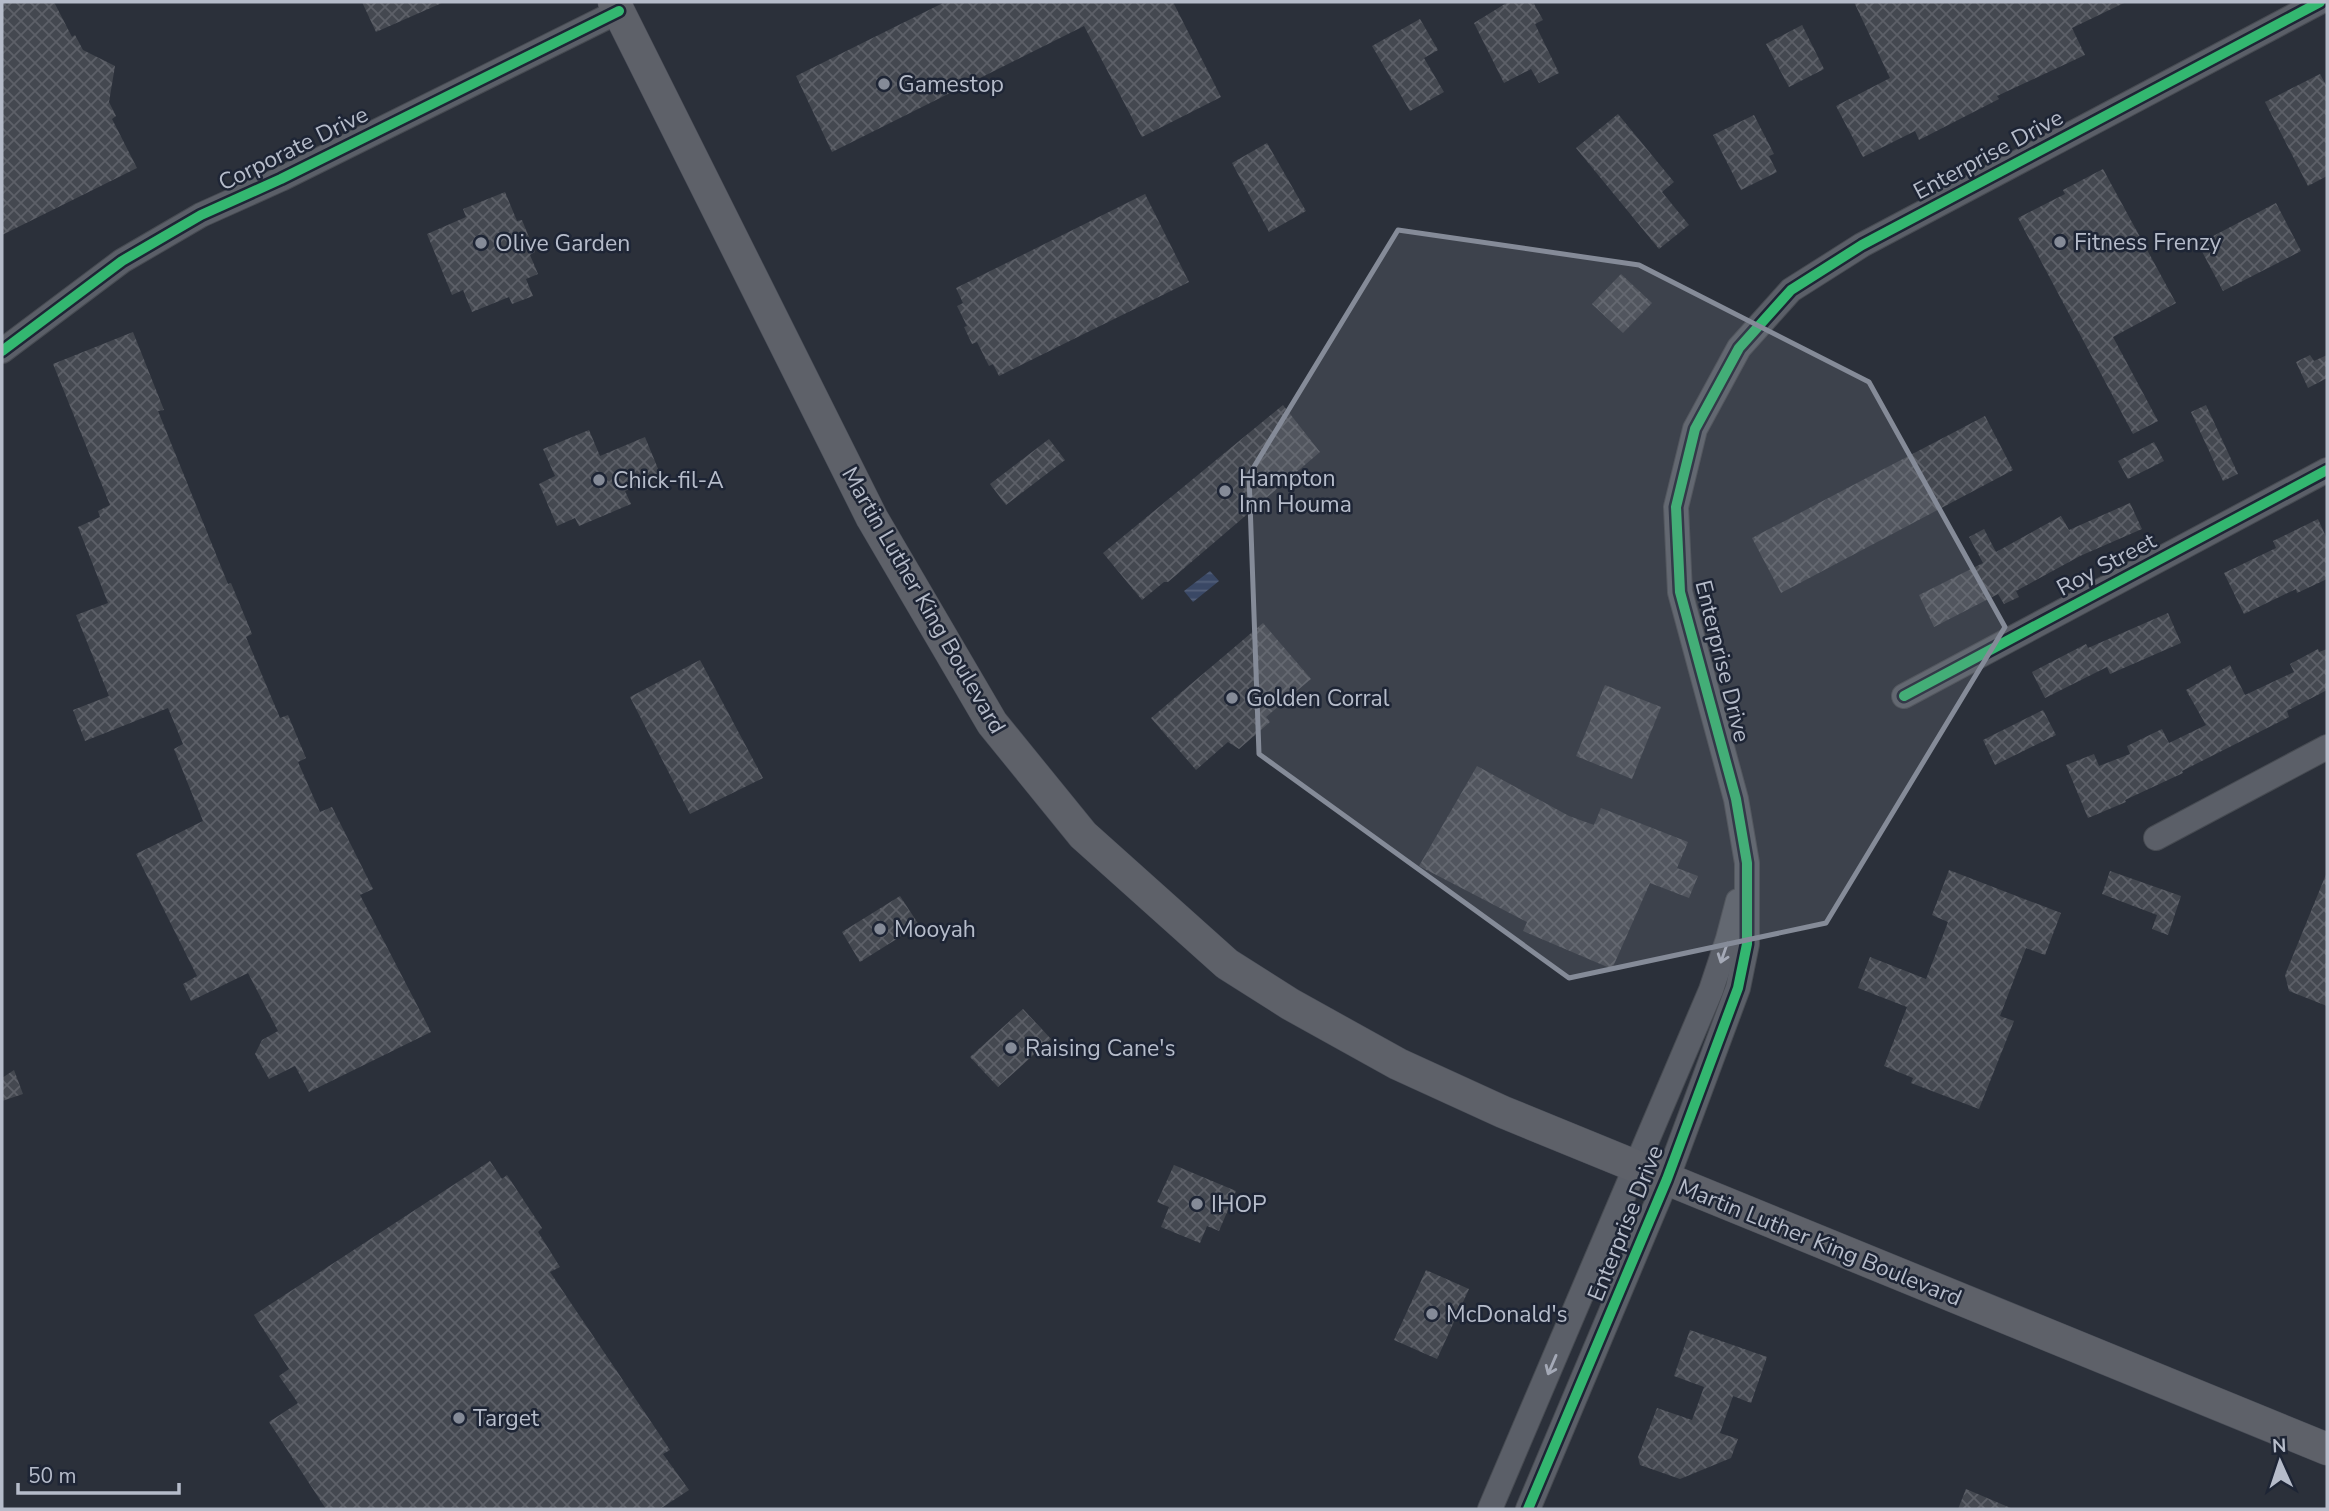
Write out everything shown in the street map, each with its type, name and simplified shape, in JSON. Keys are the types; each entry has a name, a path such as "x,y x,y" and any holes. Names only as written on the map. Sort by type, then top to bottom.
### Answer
{"main road":[{"name":"Martin Luther King Boulevard","path":"616,6 754,279 811,399 907,580 992,723 1083,835 1227,964 1290,1004 1398,1064 1503,1112 2327,1449"}],"street":[{"name":"Enterprise Drive","path":"1528,1509 1667,1179 1738,988 1747,944 1748,863 1736,799 1680,592 1676,507 1695,429 1738,348 1791,290 1862,245 2320,2"},
{"name":"Corporate Drive","path":"2,351 122,261 201,215 281,179 616,6"},
{"name":"Roy Street","path":"1904,696 2327,470"},
{"path":"2156,838 2327,747"},
{"name":"Enterprise Drive","path":"1490,1509 1711,990 1748,863"}],"highlighted area":[{"path":"1398,230 1639,265 1869,382 2005,627 1826,923 1569,978 1259,754 1249,475"}],"water":[{"path":"1210,571 1219,581 1193,602 1184,591"}],"building":[{"path":"2,2 54,2 72,37 75,35 83,50 115,66 109,102 116,116 112,119 137,168 2,235"},
{"path":"362,2 444,2 376,32"},
{"name":"Gamestop","path":"945,2 1173,2 1221,97 1142,137 1084,26 832,152 796,76"},
{"path":"1508,2 1533,2 1543,20 1535,24 1559,73 1539,83 1531,69 1504,83 1474,23"},
{"path":"1854,2 2126,2 2072,28 2085,55 1997,96 1999,99 1919,140 1915,131 1863,157 1836,106 1890,78"},
{"path":"1420,19 1438,50 1424,58 1444,92 1410,111 1372,46"},
{"path":"1802,25 1824,69 1789,87 1766,44"},
{"path":"2320,74 2327,87 2327,176 2308,186 2265,102"},
{"path":"1618,114 1674,182 1662,192 1689,225 1659,249 1576,148"},
{"path":"1754,115 1774,154 1769,156 1777,172 1741,190 1713,135"},
{"path":"1267,143 1306,211 1269,232 1232,163"},
{"path":"2103,169 2176,303 2113,337 2158,421 2133,434 2018,218 2065,194 2063,190"},
{"name":"Olive Garden","path":"505,192 517,221 522,220 535,252 530,255 538,274 526,279 533,296 512,304 509,297 472,312 463,290 452,295 427,234 466,217 463,209"},
{"path":"1145,194 1189,282 999,376 993,364 989,366 977,342 972,344 957,306 963,303 956,288"},
{"path":"2276,203 2301,251 2223,291 2198,244"},
{"path":"1621,274 1652,303 1623,333 1592,304"},
{"path":"133,332 164,410 158,411 228,584 231,583 252,634 246,637 280,718 288,715 306,758 298,762 320,812 332,807 373,889 360,895 431,1032 309,1092 295,1066 269,1079 255,1054 262,1040 278,1031 248,973 191,1001 183,984 197,976 136,854 203,821 174,749 183,744 168,708 85,741 73,710 109,696 76,615 108,603 78,527 100,517 98,511 110,505 53,364"},
{"path":"2310,355 2314,361 2327,355 2327,378 2308,388 2296,362"},
{"name":"Hampton Inn Houma","path":"1283,405 1320,452 1168,582 1164,582 1142,600 1103,553"},
{"path":"2206,405 2238,474 2223,481 2191,412"},
{"path":"1985,416 2013,470 1781,593 1752,538"},
{"name":"Chick-fil-A","path":"589,430 600,456 645,437 661,476 625,491 631,504 579,526 575,518 557,526 539,484 555,476 543,449"},
{"path":"1049,439 1065,460 1006,505 990,484"},
{"path":"2154,442 2164,461 2128,479 2118,461"},
{"path":"2130,503 2142,529 2080,556 2016,591 2019,597 2004,604 1998,594 1934,627 1919,595 1983,563 1969,537 1984,529 1996,552 2061,516 2069,530"},
{"path":"2318,519 2327,539 2327,579 2297,593 2296,589 2244,614 2224,573 2276,548 2273,541"},
{"path":"2168,613 2181,643 2110,674 2107,667 2045,698 2032,672 2086,644 2088,648"},
{"name":"Golden Corral","path":"1263,623 1311,679 1266,717 1270,722 1239,749 1228,742 1196,770 1151,718"},
{"path":"2318,649 2319,652 2327,649 2327,690 2287,711 2289,717 2182,771 2183,773 2125,800 2126,802 2088,818 2066,765 2094,754 2099,766 2130,754 2127,746 2162,729 2169,743 2206,725 2186,690 2230,665 2245,695 2294,672 2290,664"},
{"path":"700,660 763,778 690,814 630,697"},
{"path":"1605,685 1661,707 1632,779 1576,756"},
{"path":"2043,710 2056,735 1995,765 1983,740"},
{"path":"1477,766 1569,816 1594,825 1601,808 1688,842 1677,868 1698,876 1689,898 1650,883 1612,969 1523,931 1527,922 1419,866"},
{"path":"1949,870 2061,913 2045,955 2026,948 2000,1016 2014,1021 1979,1109 1911,1083 1913,1078 1884,1066 1907,1007 1858,988 1870,957 1926,979 1948,922 1932,915"},
{"path":"2110,871 2181,896 2168,935 2152,929 2157,915 2102,894"},
{"path":"2327,872 2327,1006 2289,991 2285,975"},
{"name":"Mooyah","path":"900,896 919,925 860,962 842,932"},
{"name":"Raising Cane's","path":"1023,1009 1051,1039 998,1087 970,1057"},
{"path":"14,1070 23,1094 2,1101 2,1078"},
{"path":"490,1161 502,1179 507,1175 542,1228 538,1232 560,1267 550,1272 670,1450 663,1454 689,1490 660,1509 326,1509 269,1422 298,1403 279,1376 289,1369 254,1315"},
{"name":"IHOP","path":"1174,1165 1236,1191 1219,1231 1207,1226 1200,1243 1161,1227 1169,1207 1157,1202"},
{"name":"McDonald's","path":"1426,1270 1469,1289 1437,1359 1394,1340"},
{"path":"1690,1330 1767,1357 1751,1403 1733,1396 1720,1433 1738,1439 1731,1458 1680,1479 1640,1465 1638,1457 1657,1408 1692,1420 1704,1387 1674,1376"},
{"path":"1966,1489 2013,1509 1958,1509"}],"cycle path":[{"path":"1528,1509 1667,1179 1738,988 1747,944 1747,863 1736,799 1680,592 1676,507 1695,429 1739,348 1791,290 1862,245 2320,2"},
{"path":"2,351 122,261 201,215 281,179 619,11"},
{"path":"1904,696 2327,470"}],"place":[{"name":"Gamestop","path":"884,84"},
{"name":"Fitness Frenzy","path":"2060,242"},
{"name":"Olive Garden","path":"481,243"},
{"name":"Chick-fil-A","path":"599,480"},
{"name":"Hampton Inn Houma","path":"1225,491"},
{"name":"Golden Corral","path":"1232,698"},
{"name":"Mooyah","path":"880,929"},
{"name":"Raising Cane's","path":"1011,1048"},
{"name":"IHOP","path":"1197,1204"},
{"name":"McDonald's","path":"1432,1314"},
{"name":"Target","path":"459,1418"}]}
